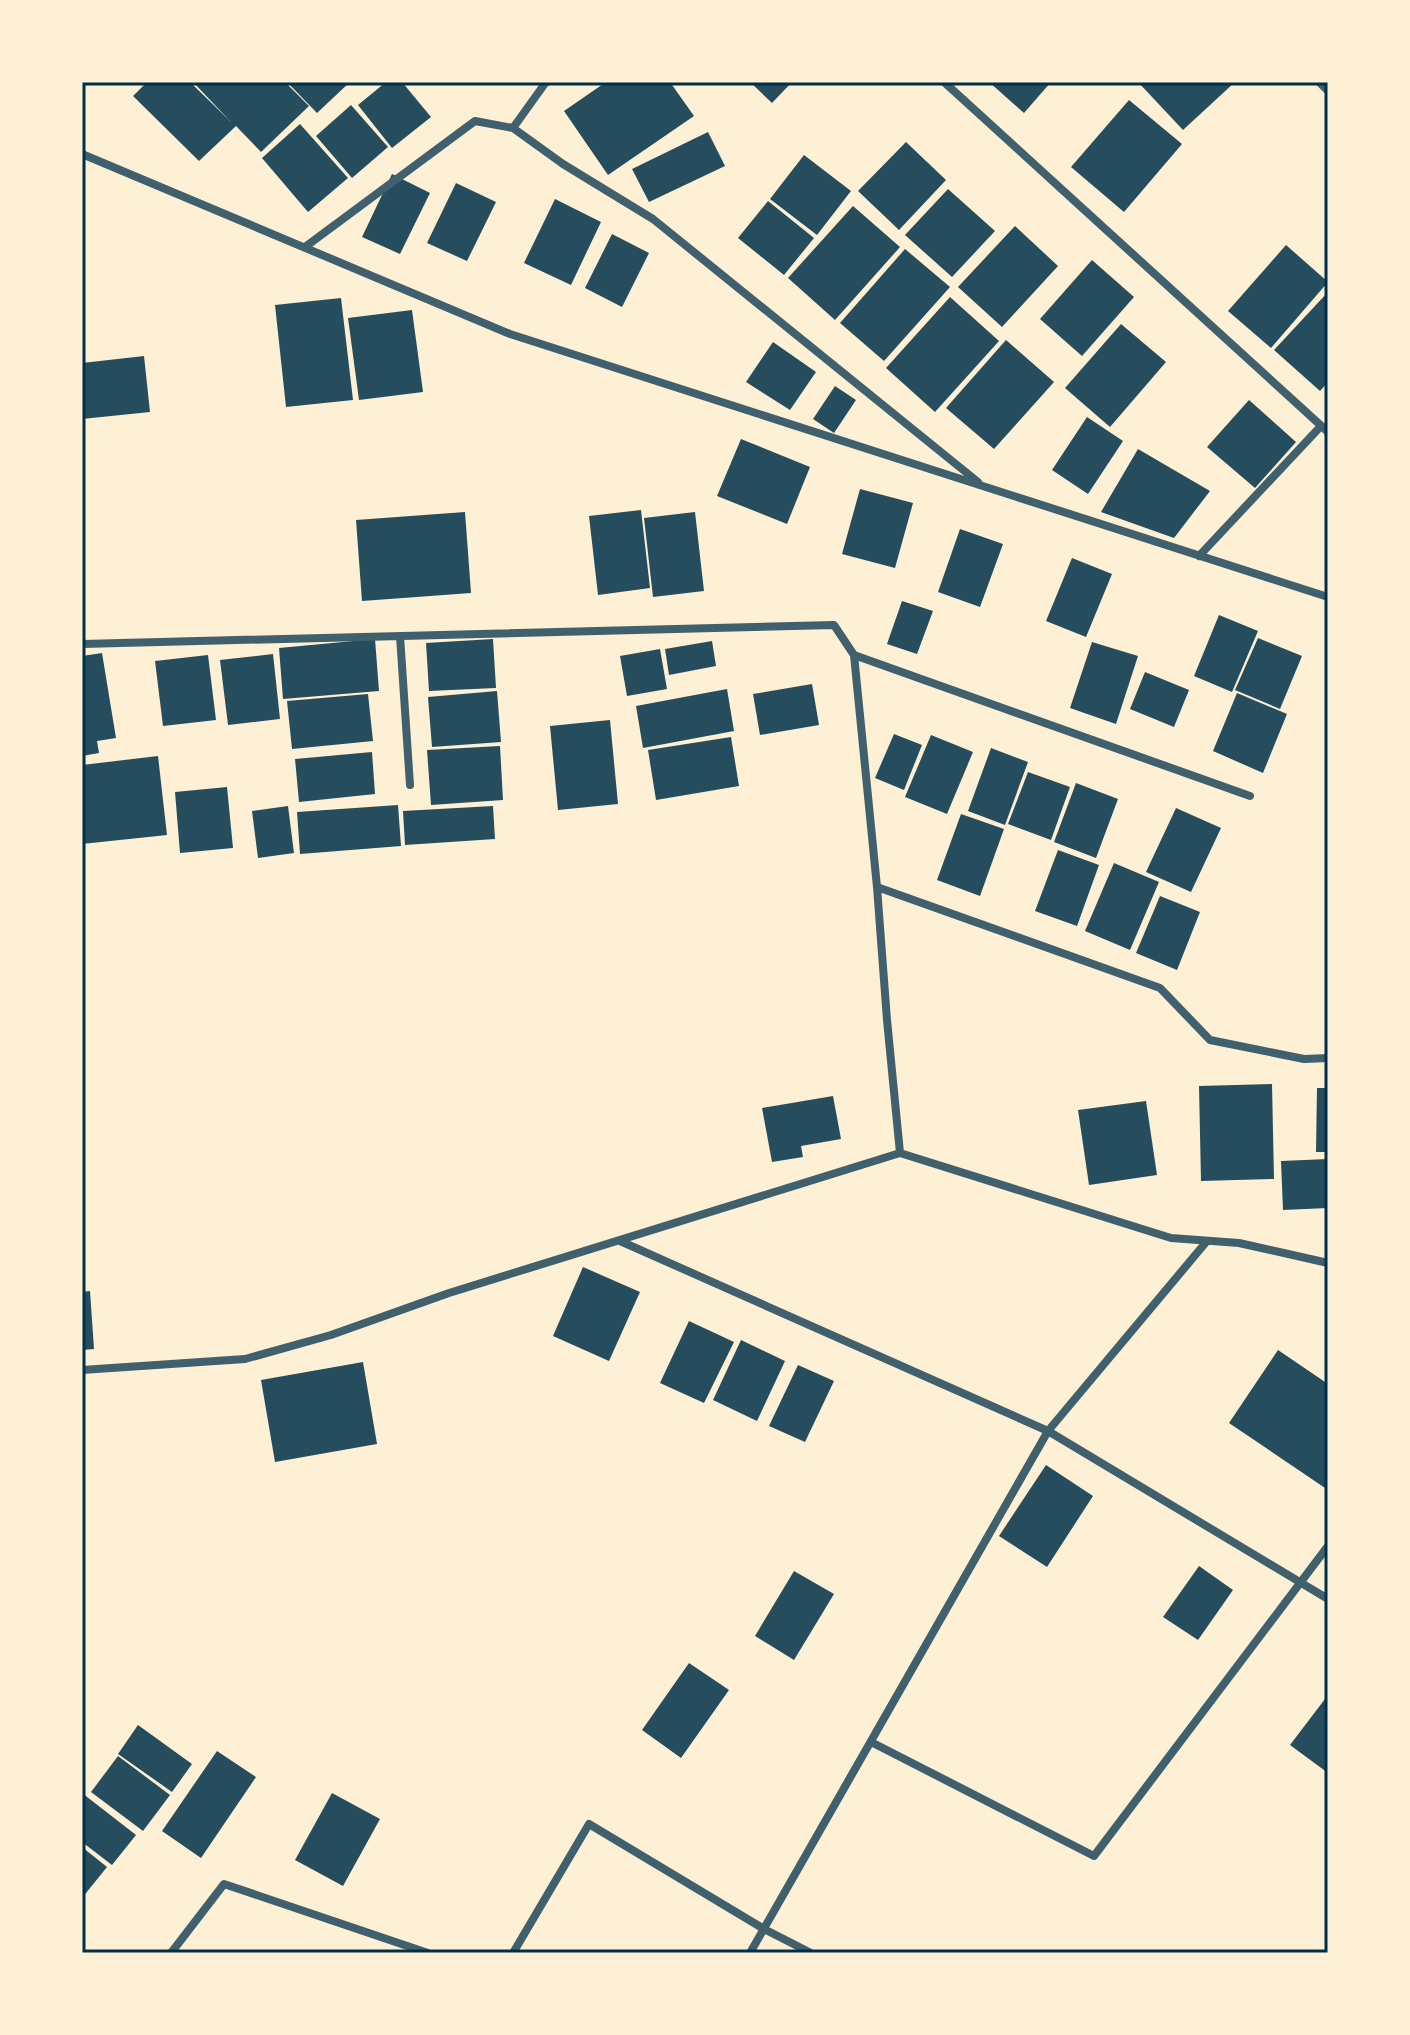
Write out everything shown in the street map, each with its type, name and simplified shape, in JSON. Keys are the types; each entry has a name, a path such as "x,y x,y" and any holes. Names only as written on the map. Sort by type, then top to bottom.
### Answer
{"street":[{"path":"513,128 546,82"},
{"path":"944,82 1325,429 1199,556"},
{"path":"1319,82 1328,91"},
{"path":"305,247 475,121 513,128 563,164 653,219 982,485"},
{"path":"82,154 510,334 1328,597"},
{"path":"82,644 834,625 854,655 900,1153"},
{"path":"400,636 410,785"},
{"path":"854,655 1250,796"},
{"path":"877,887 1160,988 1210,1040 1304,1059 1328,1058"},
{"path":"82,1370 245,1359 331,1335 449,1293 900,1153 1171,1238 1239,1243 1328,1263"},
{"path":"619,1240 1048,1431 1328,1599"},
{"path":"750,1953 1048,1431 1207,1241"},
{"path":"871,1742 1094,1856 1328,1546"},
{"path":"513,1953 589,1824 764,1929 811,1953"},
{"path":"171,1953 224,1884 428,1953"}],"building":[{"path":"147,82 190,82 230,121 193,82 285,82 309,106 261,152 236,126 199,161 133,96"},
{"path":"287,82 350,82 317,113"},
{"path":"386,82 402,82 431,117 392,148 358,105"},
{"path":"606,82 670,82 694,116 608,175 564,111"},
{"path":"750,82 792,82 772,103"},
{"path":"989,82 1051,82 1024,113"},
{"path":"1138,82 1235,82 1183,130"},
{"path":"1129,100 1182,144 1124,212 1071,167"},
{"path":"351,105 388,147 352,178 316,136"},
{"path":"300,124 348,178 308,212 262,158"},
{"path":"708,132 725,166 649,202 632,169"},
{"path":"906,142 946,180 899,230 858,191"},
{"path":"804,155 851,191 817,235 770,199"},
{"path":"392,174 430,193 400,254 362,237"},
{"path":"456,183 496,202 467,261 427,243"},
{"path":"948,189 995,231 952,277 905,235"},
{"path":"555,199 601,222 571,285 524,263"},
{"path":"768,201 814,238 784,275 738,238"},
{"path":"853,206 900,247 835,320 788,278"},
{"path":"1015,226 1058,266 1002,327 958,287"},
{"path":"612,234 649,253 622,307 585,288"},
{"path":"1286,245 1328,282 1271,348 1228,311"},
{"path":"905,249 950,287 884,361 840,323"},
{"path":"1092,260 1134,297 1082,356 1040,319"},
{"path":"1328,292 1328,382 1320,391 1274,350"},
{"path":"950,297 999,341 935,412 886,368"},
{"path":"341,298 353,400 286,407 275,305"},
{"path":"412,310 423,392 359,400 348,318"},
{"path":"1121,324 1166,362 1110,427 1065,388"},
{"path":"1006,340 1054,382 994,449 946,408"},
{"path":"773,342 816,372 790,410 746,382"},
{"path":"144,356 150,412 82,419 82,363"},
{"path":"835,386 856,400 834,433 813,419"},
{"path":"1249,400 1296,442 1255,488 1207,447"},
{"path":"1087,417 1123,441 1088,494 1052,470"},
{"path":"741,439 810,467 787,524 717,496"},
{"path":"1138,449 1210,491 1174,538 1101,512"},
{"path":"860,489 913,503 895,568 842,554"},
{"path":"641,510 650,588 598,595 589,516"},
{"path":"465,512 471,593 362,601 356,520"},
{"path":"695,512 704,591 653,597 644,518"},
{"path":"960,529 1003,544 980,607 938,592"},
{"path":"1072,558 1112,574 1086,637 1046,621"},
{"path":"902,601 933,611 917,654 887,644"},
{"path":"1219,615 1258,631 1232,692 1194,676"},
{"path":"1258,638 1302,656 1280,709 1235,690"},
{"path":"375,639 379,691 283,699 279,648"},
{"path":"493,639 496,688 429,691 426,643"},
{"path":"712,641 716,666 669,675 665,649"},
{"path":"1092,642 1138,656 1116,724 1070,708"},
{"path":"660,649 667,689 627,696 620,656"},
{"path":"102,653 116,738 97,741 99,753 82,756 82,656"},
{"path":"273,654 280,719 228,725 220,660"},
{"path":"208,655 216,720 163,726 155,661"},
{"path":"1145,672 1189,690 1174,727 1130,709"},
{"path":"812,684 819,725 760,735 753,694"},
{"path":"727,689 734,731 643,748 636,706"},
{"path":"497,691 501,742 432,747 428,697"},
{"path":"1237,693 1287,714 1263,773 1213,751"},
{"path":"368,694 373,741 292,749 287,701"},
{"path":"610,720 618,804 558,810 550,726"},
{"path":"894,734 922,745 904,790 875,778"},
{"path":"931,735 973,752 947,814 905,797"},
{"path":"731,737 739,786 656,800 648,750"},
{"path":"500,746 503,800 431,805 427,750"},
{"path":"991,748 1028,762 1005,825 968,811"},
{"path":"372,752 375,794 299,802 295,759"},
{"path":"158,756 167,835 82,844 82,765"},
{"path":"1028,772 1070,787 1051,840 1008,824"},
{"path":"1076,783 1118,799 1096,858 1054,842"},
{"path":"227,787 233,848 180,853 175,792"},
{"path":"398,805 401,846 300,854 297,812"},
{"path":"288,806 294,853 258,858 252,811"},
{"path":"493,806 495,839 405,845 403,811"},
{"path":"1176,808 1221,828 1191,892 1146,872"},
{"path":"961,814 1004,829 980,896 937,880"},
{"path":"1058,850 1099,865 1077,926 1035,911"},
{"path":"1114,863 1159,882 1130,950 1085,931"},
{"path":"1160,896 1200,912 1177,970 1136,953"},
{"path":"1272,1084 1274,1179 1201,1181 1199,1086"},
{"path":"1317,1088 1328,1088 1328,1152 1316,1152"},
{"path":"833,1096 841,1139 801,1146 803,1157 772,1162 762,1108"},
{"path":"1146,1101 1157,1175 1089,1185 1078,1110"},
{"path":"1328,1159 1328,1208 1283,1210 1281,1161"},
{"path":"583,1267 640,1292 609,1361 553,1336"},
{"path":"90,1291 94,1349 82,1350 82,1292"},
{"path":"689,1321 734,1342 704,1403 660,1383"},
{"path":"741,1340 785,1361 757,1421 713,1400"},
{"path":"1278,1350 1328,1384 1328,1490 1229,1423"},
{"path":"363,1362 377,1444 275,1462 261,1380"},
{"path":"798,1365 834,1381 805,1442 769,1426"},
{"path":"1046,1465 1093,1496 1047,1567 999,1536"},
{"path":"1199,1566 1233,1590 1198,1640 1163,1617"},
{"path":"794,1571 834,1594 794,1660 755,1636"},
{"path":"689,1663 729,1690 681,1758 642,1730"},
{"path":"1328,1695 1328,1773 1290,1745"},
{"path":"138,1725 192,1764 172,1792 118,1754"},
{"path":"217,1751 256,1777 201,1858 162,1831"},
{"path":"118,1756 170,1795 143,1831 91,1792"},
{"path":"82,1793 136,1835 112,1865 82,1842"},
{"path":"332,1793 380,1819 343,1886 295,1860"},
{"path":"82,1847 107,1867 82,1898"}]}
